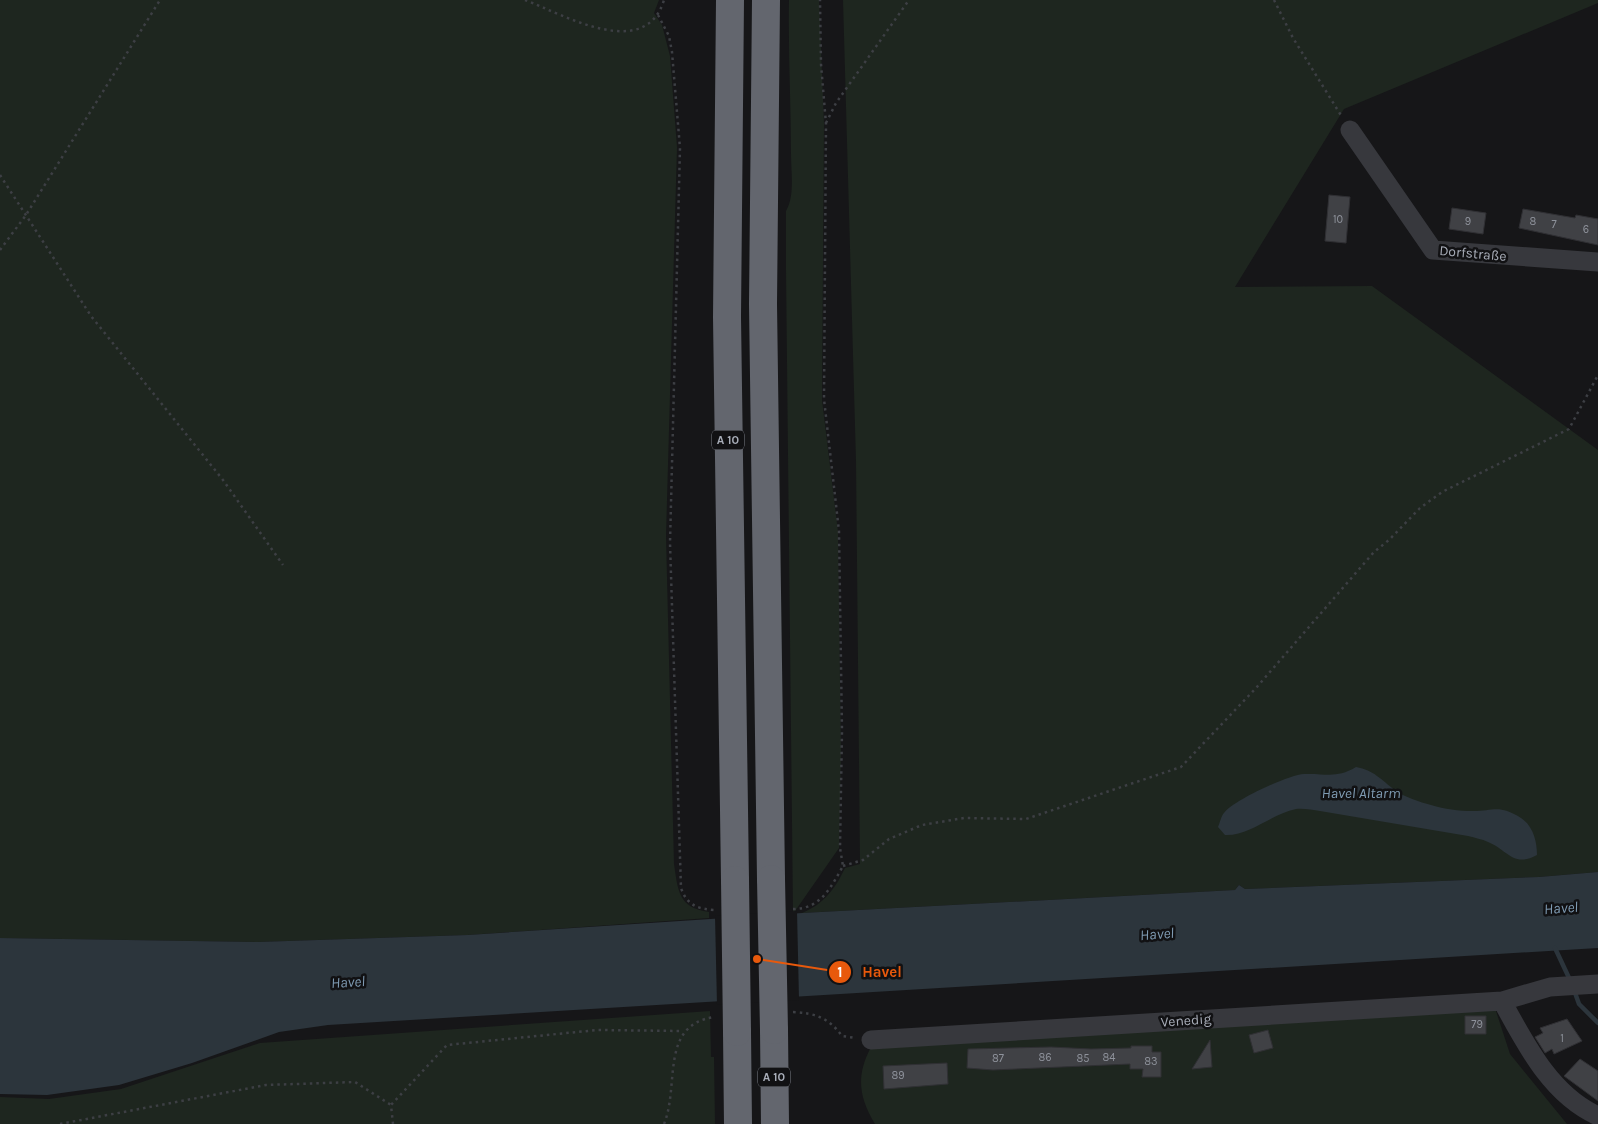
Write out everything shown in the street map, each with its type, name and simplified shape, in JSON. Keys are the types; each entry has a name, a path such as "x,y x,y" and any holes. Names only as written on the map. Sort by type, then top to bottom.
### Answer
{"highway":[{"name":"A 10","path":"730,0 727,326 738,1124"},
{"name":"A 10","path":"766,0 763,304 775,1124"}],"street":[{"name":"Dorfstraße","path":"1350,130 1433,250 1598,262"},
{"name":"Venedig","path":"871,1040 1502,1001 1550,987 1594,985"},
{"path":"1502,1001 1526,1046 1563,1094 1580,1108 1598,1116"}],"path":[{"path":"0,250 26,215 160,0"},
{"path":"525,0 607,31 622,32 639,29 650,24 658,15 664,0"},
{"path":"791,909 810,907 819,902 843,866 840,848 842,731 839,531 824,399 826,124 821,64 820,0"},
{"path":"826,124 836,103 909,0"},
{"path":"1274,0 1293,38 1350,130"},
{"path":"658,15 669,36 672,52 680,148 670,543 680,888 685,900 692,905 702,909 724,910"},
{"path":"0,175 91,316 118,347 146,387 202,452 283,564"},
{"path":"843,866 862,860 889,839 922,825 964,818 1026,818 1181,767 1256,688 1374,552 1389,540 1425,504 1442,492 1570,429 1598,375"},
{"path":"391,1105 448,1046 597,1030 683,1031 675,1055 671,1098 664,1124"},
{"path":"60,1124 266,1085 354,1082 391,1105"},
{"path":"391,1105 393,1124"}],"shaded area":[{"path":"0,0 659,0 654,13 662,25 670,56 677,147 666,536 674,864 681,896 691,906 709,912 709,918 468,935 258,942 0,938"},
{"path":"789,0 819,0 824,124 822,400 838,532 841,754 839,848 793,914 786,270 786,211 791,198 792,184"},
{"path":"843,0 1598,0 1598,3 1344,109 1235,287 1372,286 1598,450 1598,872 1539,877 1245,889 1239,885 1235,890 802,913 817,905 828,895 845,868 860,864 856,461"},
{"path":"1494,1005 1510,1054 1567,1124 875,1124 866,1105 861,1087 863,1069 870,1049"},
{"path":"710,1011 711,1057 714,1057 715,1124 0,1124 0,1097 49,1099 121,1089 260,1043"}],"water":[{"name":"Havel Altarm","path":"1356,767 1373,773 1403,795 1427,804 1457,810 1497,809 1507,811 1521,818 1529,825 1535,839 1537,855 1529,859 1516,859 1495,845 1481,839 1305,809 1296,809 1278,815 1252,829 1234,834 1225,835 1218,827 1223,814 1230,808 1249,795 1274,783 1296,775 1331,775 1343,773"},
{"path":"1598,872 1598,948 328,1025 279,1032 192,1063 119,1085 47,1095 0,1094 0,938 258,942 468,935 802,913 1235,890 1239,885 1245,889 1539,877"}],"pier":[{"path":"797,911 799,1000 717,1005 715,916"}],"building":[{"path":"1329,195 1350,197 1346,243 1325,241"},
{"path":"1452,208 1486,213 1483,234 1449,229"},
{"path":"1523,209 1575,218 1576,215 1598,219 1598,245 1519,228"},
{"path":"1465,1016 1486,1016 1486,1034 1465,1034"},
{"path":"1567,1019 1582,1041 1554,1054 1552,1049 1545,1053 1535,1037 1543,1033 1540,1028"},
{"path":"1268,1030 1273,1048 1254,1053 1249,1035"},
{"path":"1210,1040 1212,1067 1192,1069"},
{"path":"1131,1046 1152,1046 1152,1052 1161,1052 1161,1077 1142,1077 1143,1069 1130,1069 1130,1064 993,1070 967,1068 968,1049 1051,1047 1091,1049 1131,1048"},
{"path":"1580,1059 1598,1071 1598,1101 1564,1076"},
{"path":"947,1063 948,1084 884,1089 883,1066"}],"waterway":[{"path":"1555,948 1570,980"},
{"path":"1574,990 1579,1004 1598,1023"}],"place":[{"name":"Havel","path":"757,959"}]}
